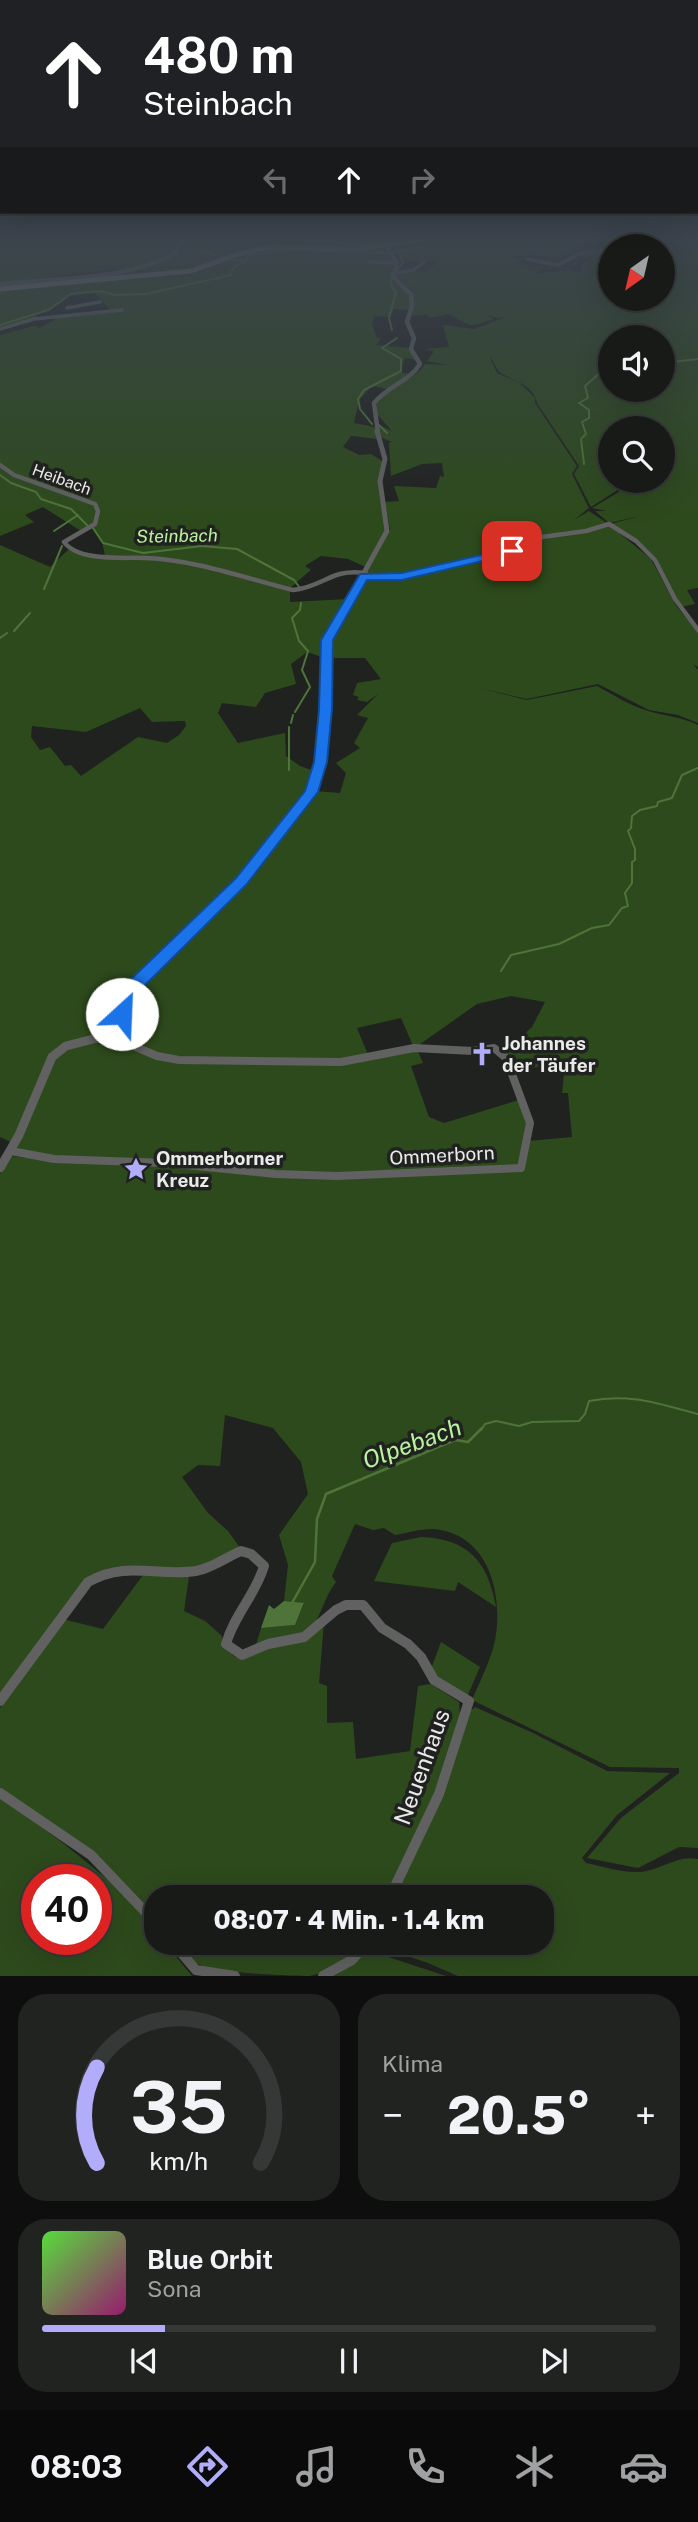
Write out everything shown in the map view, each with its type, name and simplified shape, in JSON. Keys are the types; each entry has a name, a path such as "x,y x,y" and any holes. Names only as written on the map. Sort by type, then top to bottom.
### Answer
{"street":[{"path":"0,1168 11,1151 52,1057 66,1046 108,1035 119,1022 127,997 134,986 241,881 312,792 320,762 327,640 387,531 380,479 385,463 373,408 379,395 414,375 420,363 411,349 414,338 411,331"},
{"name":"Heibach","path":"0,465 14,475 95,504 98,516 93,526 65,540 65,545 72,551 94,556 172,559 293,590 313,587 324,577 334,573 354,570 365,575"},
{"path":"365,575 402,576 489,558 542,537 586,531 609,524 636,541 655,560 675,599 698,629"},
{"name":"Ommerborn","path":"11,1151 54,1159 157,1162 276,1174 337,1176 520,1168 530,1123 504,1054 494,1048 472,1051 414,1048 341,1062 180,1060 157,1056 108,1035"},
{"name":"Neuenhaus","path":"0,1701 88,1582 102,1574 120,1569 197,1572 241,1551 260,1561 264,1566 256,1591 228,1629 226,1644 242,1655 268,1644 304,1637 336,1610 346,1605 363,1605 382,1628 408,1644 421,1657 434,1680 468,1700 439,1794 396,1885"},
{"path":"0,1793 22,1812 90,1854 144,1909"},
{"path":"183,1955 196,1970 235,1976"},
{"path":"323,1976 359,1955"}],"shaded area":[{"path":"14,331 374,331 377,338 381,338 376,345 410,348 418,360 405,358 400,372 413,375 386,389 372,386 359,400 354,423 375,427 378,439 351,436 343,447 359,455 371,454 385,463 379,478 386,528 376,554 390,530 385,502 399,501 394,486 436,488 440,476 444,477 442,463 422,464 391,476 389,443 392,442 380,437 377,424 392,431 376,413 377,401 388,390 415,375 425,364 449,365 427,361 434,351 423,349 449,347 445,331 598,331 598,402 675,402 675,331 698,331 698,588 687,590 695,604 680,607 657,559 640,543 610,524 640,516 609,523 595,511 606,511 592,508 617,493 675,493 675,416 598,416 598,493 613,493 591,507 574,474 579,466 532,392 523,384 501,373 490,358 497,373 520,383 535,398 535,403 577,466 572,474 589,508 574,520 589,511 607,523 586,530 608,524 651,559 677,607 698,631 698,667 693,664 698,670 698,723 678,715 649,710 598,684 527,699 479,688 527,700 597,686 641,709 698,725 698,1848 679,1847 638,1868 587,1858 621,1818 679,1773 679,1768 610,1767 472,1700 493,1648 497,1604 488,1568 479,1553 467,1541 451,1533 432,1529 395,1535 384,1528 373,1530 355,1524 332,1576 336,1582 309,1632 279,1642 256,1645 261,1628 295,1625 304,1604 284,1601 288,1565 279,1535 308,1494 301,1462 273,1428 225,1415 220,1466 198,1465 182,1477 208,1513 228,1531 241,1549 190,1569 121,1566 94,1575 80,1586 0,1695 0,1174 11,1156 68,1163 125,1162 137,1170 150,1163 214,1167 283,1176 366,1177 502,1169 330,1174 139,1159 62,1159 16,1151 34,1102 56,1055 67,1048 105,1035 73,1042 53,1056 38,1078 11,1142 0,1137 0,545 50,567 69,549 105,556 102,541 93,527 81,531 43,507 25,515 34,522 0,536 0,335","holes":["576,532 543,538 497,556 544,536","321,556 348,559 368,568 342,616 336,621 349,599 290,602 290,588 311,570 305,566","307,652 325,658 365,658 381,679 357,683 353,695 359,697 357,700 367,702 378,694 357,715 368,718 354,743 360,748 336,763 346,773 340,793 315,791 243,882 141,980 129,997 116,1032 116,1025 131,988 240,881 312,786 317,772 300,766 286,756 285,733 238,743 218,713 222,703 256,707 265,693 296,684 291,664","140,708 152,722 185,721 186,726 167,743 138,737 81,776 71,765 65,766 50,747 40,750 31,737 32,726 86,732","511,996 545,1002 532,1027 505,1051 513,1069 565,1065 562,1093 568,1093 572,1137 528,1141 532,1123 522,1099 444,1123 429,1117 411,1066 423,1063 416,1047 477,1004","401,1018 414,1048 369,1057 357,1028"]},
{"path":"421,1537 451,1542 473,1556 488,1577 496,1607 458,1582 455,1591 374,1581 392,1543"},
{"path":"146,1571 189,1577 184,1611 205,1621 222,1636 223,1647 235,1657 245,1656 324,1623 319,1683 327,1686 327,1723 353,1722 356,1759 410,1751 418,1686 431,1684 459,1702 460,1716 435,1794 391,1885 144,1885 144,1904 112,1872 112,1864 103,1864 0,1789 0,1708 62,1619 103,1629"},
{"path":"284,1601 304,1603 295,1625 261,1628 269,1605 274,1609"},
{"path":"441,1642 480,1667 467,1697 445,1684 431,1669"},
{"path":"475,1707 607,1771 670,1773 617,1815 582,1858 586,1863 635,1872 651,1870 682,1859 698,1859 698,1976 458,1976 404,1955 554,1955 554,1885 399,1885 468,1713"},
{"path":"0,1797 89,1864 21,1864 21,1955 112,1955 112,1883 144,1918 144,1955 175,1955 192,1976 0,1976"},
{"path":"187,1955 352,1955 324,1972 309,1976 221,1970 193,1961"},
{"path":"362,1955 382,1955 446,1976 334,1976"}],"waterway":[{"path":"372,424 360,409 358,399 364,390 401,371 401,359 382,348 397,338"},
{"path":"675,362 698,359"},
{"path":"584,464 581,439 586,434 582,422 589,418 589,410 579,403 588,398 585,386 598,375"},
{"path":"379,425 387,433"},
{"name":"Steinbach","path":"0,475 11,483 36,492 41,499 71,509 77,515"},
{"path":"54,531 77,515"},
{"name":"Steinbach","path":"77,515 87,525"},
{"name":"Steinbach","path":"93,528 103,543 143,553 202,546 237,549 294,580 300,588"},
{"path":"44,589 62,546"},
{"name":"Steinbach","path":"295,712 310,687 302,670 308,651 299,641 292,618 300,610 301,603"},
{"path":"14,631 30,613"},
{"path":"0,638 7,633"},
{"name":"Steinbach","path":"291,723 293,715"},
{"name":"Steinbach","path":"289,727 289,770"},
{"path":"501,971 511,955 559,944 592,928 609,925 622,908 628,906 625,893 632,883 632,862 635,860 635,849 628,831 631,828 632,816 640,810 657,806 658,802 672,798 682,775 698,768"},
{"name":"Olpebach","path":"481,1430 485,1424 496,1421 519,1426 532,1422 579,1421 585,1414 589,1401 604,1399 657,1403 698,1414"},
{"name":"Olpebach","path":"292,1603 315,1562 317,1519 326,1494 455,1440 468,1442 482,1428"}],"place":[{"name":"Johannes der Täufer","path":"482,1054"},
{"name":"Ommerborner Kreuz","path":"136,1169"}],"route":[{"path":"122,1014 127,997 134,986 241,881 312,792 320,767 327,683 327,640 363,576 402,576 512,551"}]}
